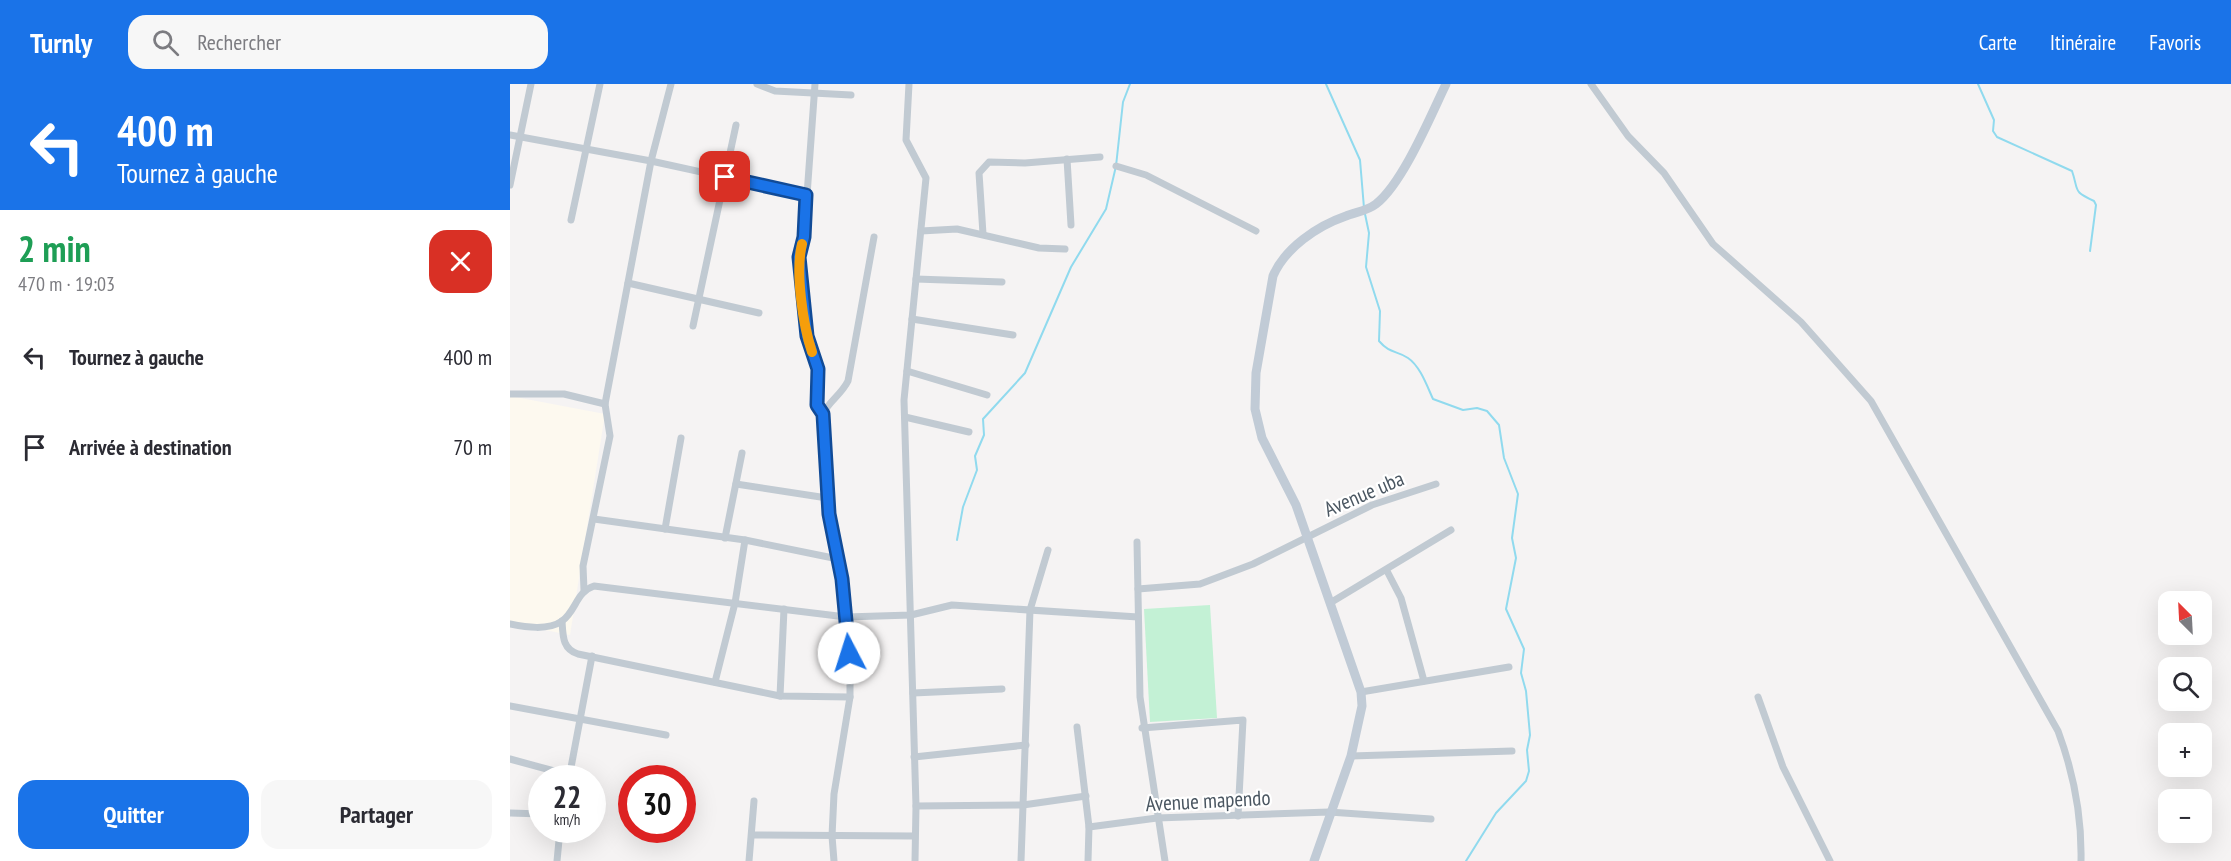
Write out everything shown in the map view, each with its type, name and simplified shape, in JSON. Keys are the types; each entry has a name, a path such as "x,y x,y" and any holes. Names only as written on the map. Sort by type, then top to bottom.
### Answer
{"street":[{"path":"510,185 531,84"},
{"path":"571,220 584,149 600,84"},
{"path":"584,590 583,566 610,436 605,404 651,161 671,84"},
{"path":"757,84 775,91 851,95"},
{"path":"815,84 804,237 799,257 807,336 818,369 817,405 823,414"},
{"path":"909,84 906,140 926,178 907,371 905,417 916,806 915,861"},
{"path":"1314,861 1329,812 1351,756 1362,706 1361,692 1296,505 1262,438 1255,409 1256,373 1273,276 1279,261 1297,244 1345,216 1364,211 1377,203 1421,138 1446,84"},
{"path":"1591,84 1628,136 1664,173 1713,244 1801,322 1843,366 1871,401 2058,731 2070,762 2077,796 2082,831 2081,861"},
{"path":"693,327 736,125"},
{"path":"510,135 651,161 806,195"},
{"path":"983,234 979,173 989,162 1025,163 1100,157"},
{"path":"1067,159 1071,225"},
{"path":"1116,166 1146,175 1256,231"},
{"path":"921,231 957,229 1039,248 1065,249"},
{"path":"834,861 832,836 834,794 850,697 846,617 828,498 823,414 827,406 842,393 848,381 874,237"},
{"path":"916,279 1002,282"},
{"path":"628,283 759,313"},
{"path":"912,319 1013,335"},
{"path":"907,371 987,395"},
{"path":"510,394 564,394 605,404"},
{"path":"905,417 969,432"},
{"path":"665,529 681,438"},
{"path":"725,538 742,453"},
{"path":"736,484 828,498"},
{"name":"Avenue uba","path":"1138,589 1200,584 1253,564 1372,505 1436,484"},
{"path":"594,519 745,540 838,559"},
{"path":"1330,603 1387,571 1451,530"},
{"path":"715,682 735,603 745,540"},
{"path":"1137,542 1142,728 1165,861"},
{"path":"1021,861 1030,610 1048,550"},
{"path":"1387,571 1401,598 1424,681"},
{"path":"510,624 547,626 562,621 584,590 594,586 846,617 911,615 951,604 1138,617"},
{"path":"780,696 784,609"},
{"path":"562,621 565,645 571,652 780,696 850,697"},
{"path":"571,765 592,656"},
{"path":"1361,692 1509,667"},
{"path":"913,693 1002,689"},
{"path":"1758,697 1783,767 1830,861"},
{"path":"510,706 666,735"},
{"path":"1142,728 1244,720 1238,816"},
{"path":"1077,727 1089,827 1088,861"},
{"path":"914,757 1026,745"},
{"path":"1351,756 1512,751"},
{"path":"510,759 530,765"},
{"path":"916,806 1023,805 1086,796"},
{"path":"749,861 754,801"},
{"name":"Avenue mapendo","path":"1089,827 1157,818 1329,812 1431,819"},
{"path":"510,813 528,814"},
{"path":"752,835 914,836"},
{"path":"557,861 559,843"}],"shaded area":[{"path":"510,396 605,414 570,635 510,623"}],"green space":[{"path":"1210,605 1217,718 1150,722 1144,609"}],"waterway":[{"path":"957,540 963,507 977,470 975,456 984,435 983,419 1025,373 1071,267 1106,209 1116,166 1123,102 1130,84"},
{"path":"1326,84 1360,160 1364,208"},
{"path":"1978,84 1994,120 1993,131 1997,137 2072,171 2079,192 2094,201 2096,205 2090,251"},
{"path":"1365,214 1369,233 1366,267 1380,311 1379,341 1386,348 1404,356 1416,366 1433,399 1463,410 1477,408 1487,411 1499,425 1504,458 1518,494 1512,538 1516,558 1506,609 1524,649 1521,673 1526,691 1530,735 1527,750 1529,771 1526,781 1496,813 1466,861"}],"slow traffic":[{"path":"802,244 799,257 807,336 812,352"}],"route":[{"path":"725,177 806,195 804,237 799,257 807,336 818,369 817,405 823,414 829,514 842,579 849,653"}]}
